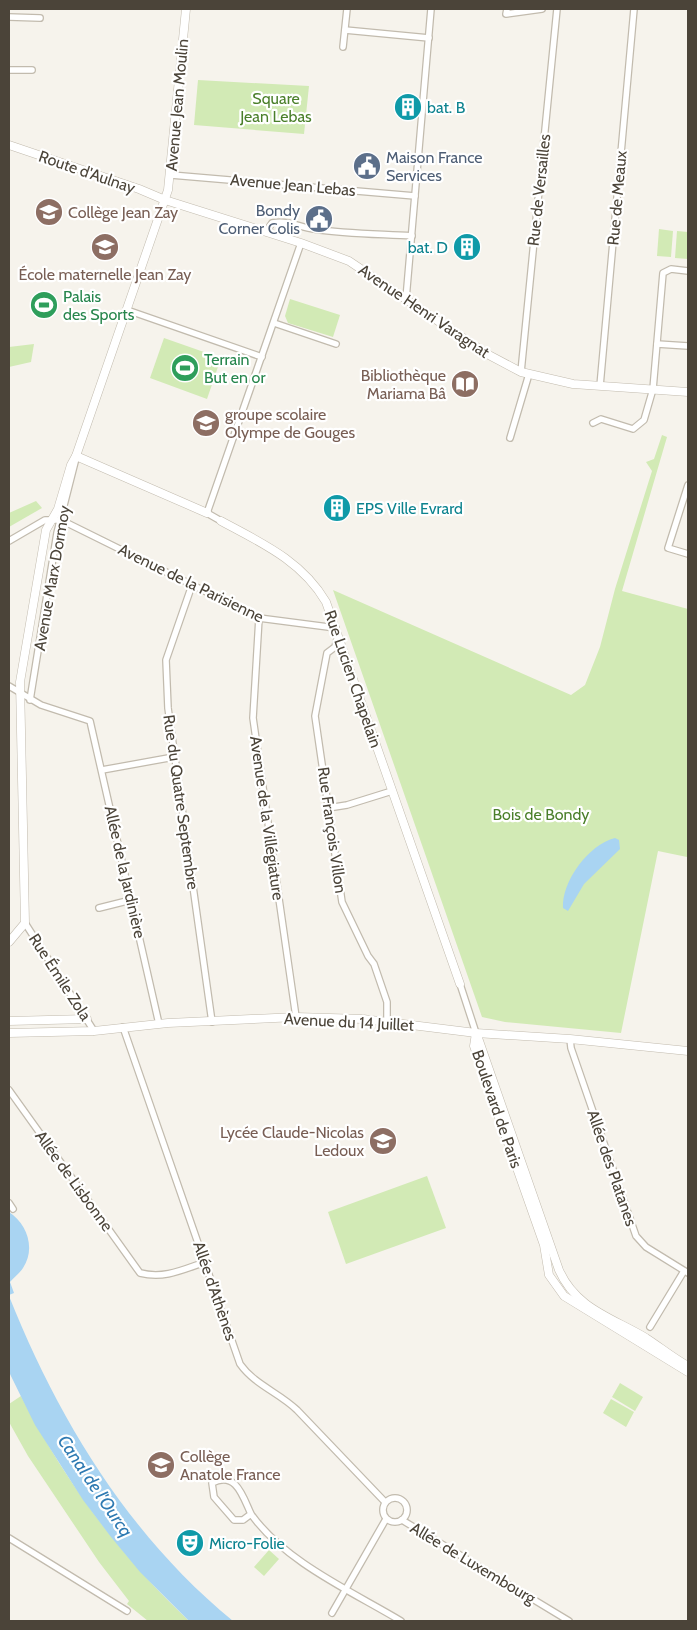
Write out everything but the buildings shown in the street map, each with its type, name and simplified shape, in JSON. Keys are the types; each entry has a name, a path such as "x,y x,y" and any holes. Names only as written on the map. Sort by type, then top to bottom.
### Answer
{"street":[{"name":"Avenue Jean Moulin","path":"165,200 171,175 186,9"},
{"path":"343,47 347,9"},
{"path":"406,299 431,9"},
{"path":"507,9 506,14 542,9"},
{"name":"Rue de Versailles","path":"510,438 525,373 556,9"},
{"name":"Rue de Meaux","path":"600,386 634,9"},
{"path":"9,17 40,18"},
{"path":"345,30 429,38"},
{"path":"9,70 32,70"},
{"name":"Route d'Aulnay","path":"9,145 139,189 165,200"},
{"name":"Avenue Jean Lebas","path":"171,175 415,196"},
{"name":"Avenue Henri Varagnat","path":"165,200 301,243 349,261 487,354 525,373 573,384 688,392"},
{"name":"Avenue Marx Dormoy","path":"30,700 61,520 76,456 165,200"},
{"path":"266,232 272,223 287,222 312,229 412,236"},
{"path":"207,514 301,243"},
{"path":"593,423 601,419 633,429 644,420 653,389 663,272 671,269 688,271"},
{"path":"127,310 262,357"},
{"path":"274,323 336,344"},
{"path":"657,344 688,346"},
{"name":"Avenue Marx Dormoy","path":"25,923 20,694 46,530 58,509 71,465 76,456"},
{"name":"Rue Lucien Chapelain","path":"76,456 207,514 286,557 302,570 326,602 476,1033"},
{"path":"688,488 668,548 688,554"},
{"path":"9,542 45,520 52,518"},
{"name":"Avenue de la Parisienne","path":"52,518 61,520 260,618 337,631"},
{"name":"Rue du Quatre Septembre","path":"192,585 166,663 168,708 212,1022"},
{"name":"Avenue de la Villégiature","path":"260,618 253,718 296,1017"},
{"name":"Rue François Villon","path":"337,631 335,647 327,654 315,716 342,902 368,956 374,964 387,1002 387,1021"},
{"path":"9,686 30,700"},
{"name":"Allée de la Jardinière","path":"30,700 90,721 160,1024"},
{"path":"102,770 174,757"},
{"path":"328,808 347,805 392,791"},
{"path":"99,908 132,900"},
{"path":"9,942 25,923"},
{"name":"Rue Émile Zola","path":"25,923 94,1031"},
{"name":"Avenue du 14 Juillet","path":"9,1033 94,1031 160,1024 296,1017 387,1021 476,1033 570,1039 688,1051"},
{"path":"9,1021 87,1019"},
{"name":"Allée d'Athènes","path":"123,1027 240,1364 249,1376 290,1403 385,1502"},
{"name":"Boulevard de Paris","path":"476,1033 559,1270 569,1290 611,1320 644,1337 688,1366"},
{"name":"Boulevard de Paris","path":"476,1033 474,1046 544,1245 549,1275 554,1284 575,1305 688,1372"},
{"name":"Allée des Platanes","path":"570,1039 571,1048 636,1236 646,1247 686,1272"},
{"name":"Allée de Lisbonne","path":"9,1090 140,1273 154,1276 167,1275 205,1262"},
{"path":"9,1203 13,1209"},
{"path":"650,1328 686,1272"},
{"path":"251,1514 243,1520 234,1520 214,1497 212,1483 219,1479 229,1480 236,1484 251,1514 277,1544 307,1566 400,1621"},
{"path":"396,1497 404,1501 407,1509 402,1520 394,1522 386,1519 382,1512 385,1502 396,1497"},
{"path":"332,1613 386,1519"},
{"name":"Allée de Luxembourg","path":"402,1520 569,1621"},
{"path":"9,1538 127,1611"}],"green space":[{"name":"Square Jean Lebas","path":"198,80 309,86 304,134 194,125"},
{"path":"659,229 673,231 671,257 657,256"},
{"path":"677,231 688,232 688,259 675,258"},
{"path":"290,299 340,315 333,337 288,323 285,316"},
{"name":"Terrain But en or","path":"164,338 221,358 207,399 150,378"},
{"path":"34,344 31,362 9,367 9,347"},
{"name":"Bois de Bondy","path":"662,435 667,437 622,591 688,609 687,857 658,851 621,1033 505,1022 482,1017 333,590 571,695 585,685 600,647 615,589 652,471 646,462 654,459"},
{"path":"36,501 42,508 9,527 9,513"},
{"path":"427,1176 446,1228 346,1264 328,1212"},
{"path":"620,1383 643,1397 635,1411 612,1397"},
{"path":"21,1396 56,1457 95,1516 140,1570 189,1621 148,1621 127,1604 129,1601 99,1562 28,1456 9,1422 9,1404"},
{"path":"611,1399 634,1412 626,1427 603,1413"},
{"path":"269,1550 279,1559 264,1576 254,1567"}],"water":[{"path":"615,838 619,840 620,849 584,884 568,911 563,908 567,887 578,866 596,848"},
{"path":"9,1212 21,1223 25,1230 28,1237 29,1252 23,1268 10,1282 14,1293 9,1295"},
{"name":"Canal de l'Ourcq","path":"9,1296 28,1342 50,1387 100,1473 161,1552 196,1588 233,1621 189,1621 140,1572 83,1500 35,1425 9,1372"}],"place":[{"name":"bat. B","path":"408,107"},
{"name":"Maison France Services","path":"367,166"},
{"name":"Collège Jean Zay","path":"49,212"},
{"name":"Bondy Corner Colis","path":"319,219"},
{"name":"École maternelle Jean Zay","path":"105,247"},
{"name":"bat. D","path":"467,247"},
{"name":"Palais des Sports","path":"44,305"},
{"name":"Terrain But en or","path":"185,368"},
{"name":"Bibliothèque Mariama Bâ","path":"465,384"},
{"name":"groupe scolaire Olympe de Gouges","path":"206,423"},
{"name":"EPS Ville Evrard","path":"337,508"},
{"name":"Lycée Claude-Nicolas Ledoux","path":"383,1141"},
{"name":"Collège Anatole France","path":"161,1465"},
{"name":"Micro-Folie","path":"190,1543"}]}
